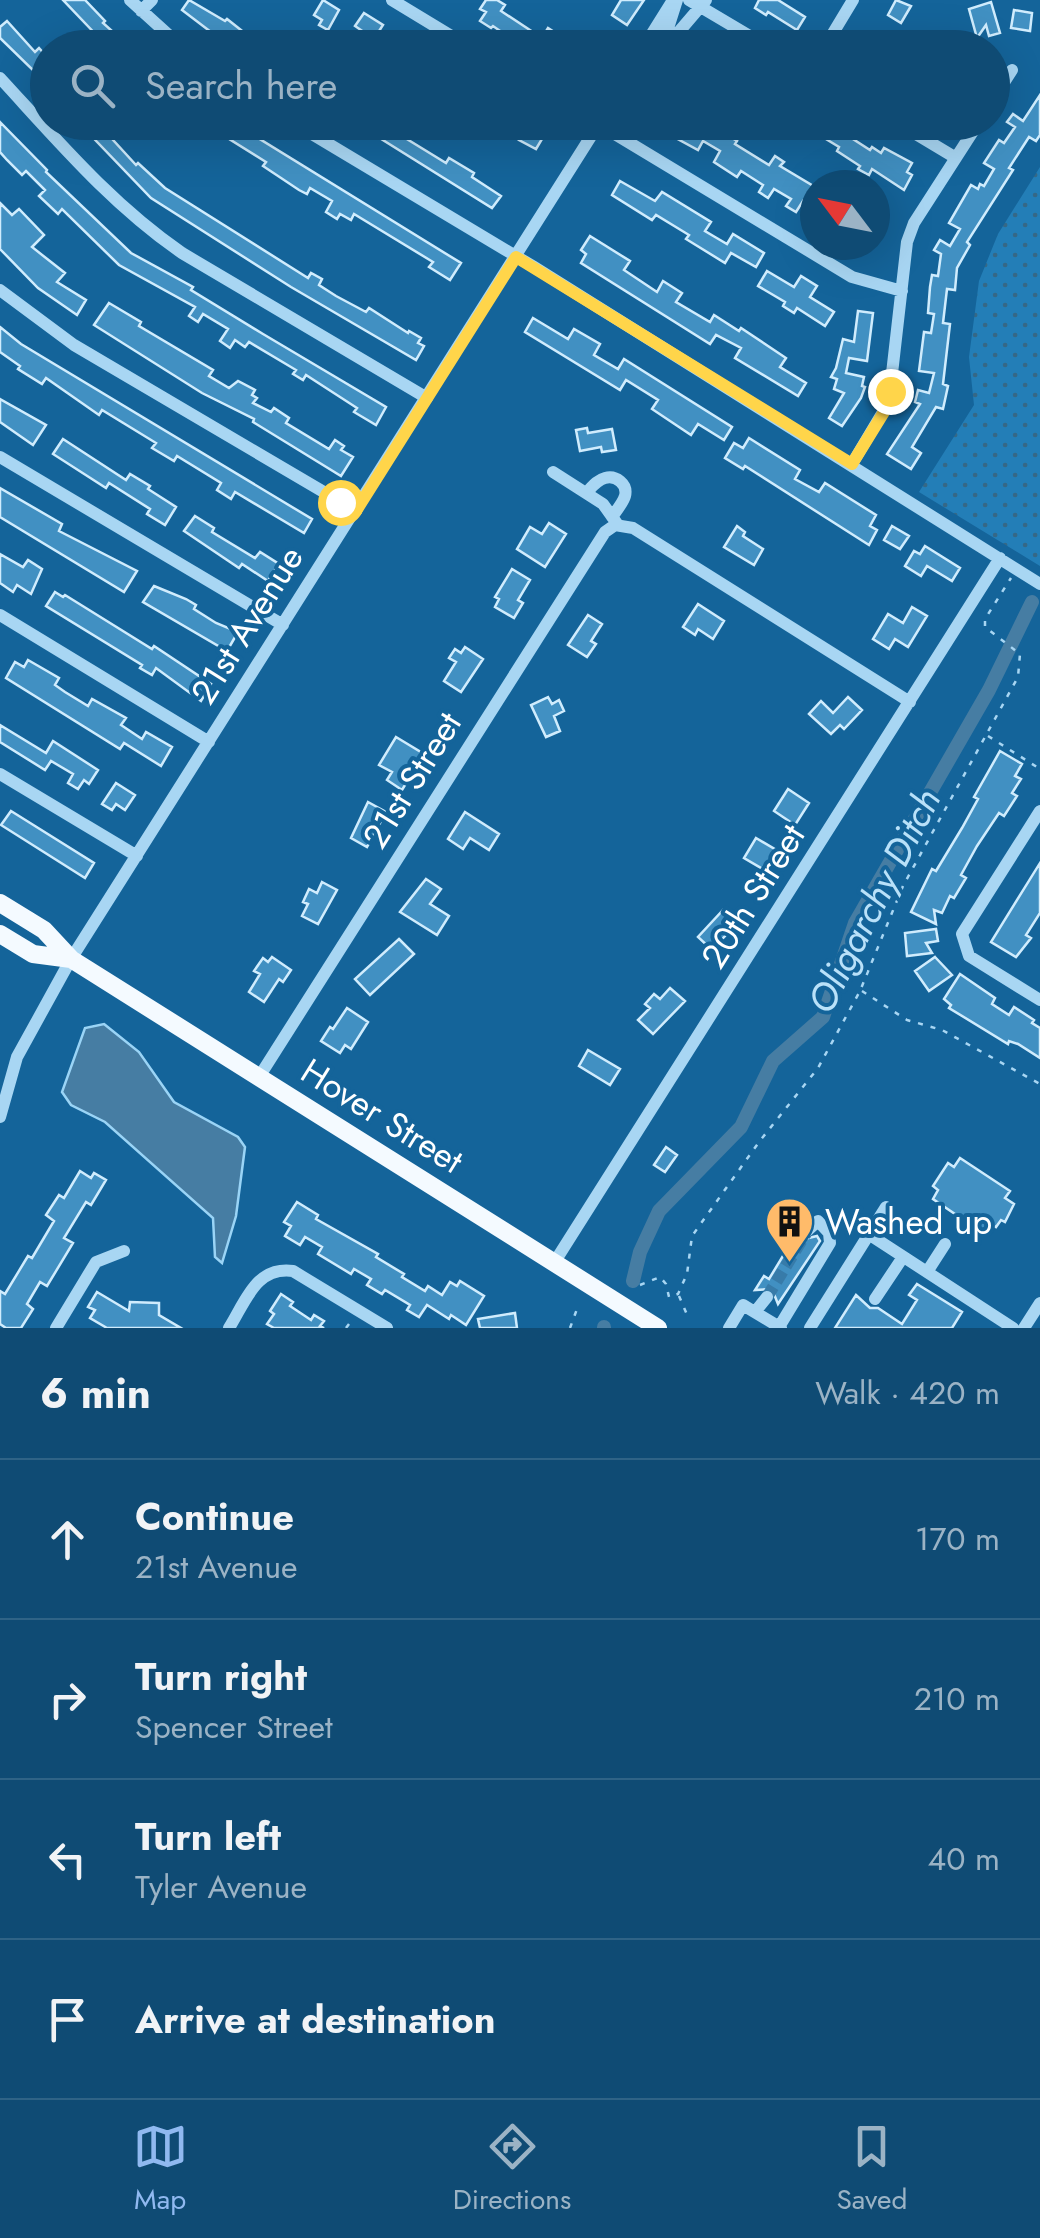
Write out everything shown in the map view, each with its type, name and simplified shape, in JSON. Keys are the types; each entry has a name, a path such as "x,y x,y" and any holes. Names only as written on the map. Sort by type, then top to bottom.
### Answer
{"main road":[{"name":"Hover Street","path":"0,903 44,930 71,959 658,1328"},
{"name":"Hover Street","path":"0,934 33,954 71,959"}],"street":[{"path":"130,0 163,30"},
{"path":"142,11 152,0"},
{"path":"392,0 441,30"},
{"path":"655,30 675,0"},
{"path":"668,30 675,0"},
{"path":"834,30 852,0"},
{"path":"676,30 697,2 741,30"},
{"path":"0,78 30,111"},
{"path":"57,140 106,193 148,230 427,398"},
{"path":"322,140 1036,581"},
{"name":"21st Avenue","path":"0,1117 17,1058 71,959 589,140"},
{"path":"628,140 852,276 902,291"},
{"path":"926,140 956,158"},
{"path":"852,464 884,412 890,391 907,242 914,224 967,140"},
{"path":"0,290 74,345 356,511"},
{"path":"0,458 282,626"},
{"path":"553,472 603,504 618,523 910,702"},
{"path":"586,494 596,482 607,477 618,479 626,494 618,523"},
{"name":"21st Street","path":"258,1077 605,532 618,523"},
{"name":"20th Street","path":"554,1263 1000,558"},
{"path":"0,614 209,742"},
{"path":"0,774 136,856"},
{"path":"1040,811 962,934 970,956 1040,1000"},
{"path":"810,1328 886,1207"},
{"path":"729,1328 743,1305 780,1327 830,1242 829,1233 818,1221 808,1230"},
{"path":"870,1234 1013,1328"},
{"path":"927,1272 945,1244"},
{"path":"56,1328 96,1262 124,1250"},
{"path":"875,1300 903,1256"},
{"path":"229,1328 258,1279 280,1269 294,1271 388,1328"},
{"path":"755,1312 766,1297"},
{"path":"1024,1328 1040,1302"}],"path":[{"path":"688,1318 678,1294 688,1274 692,1236 758,1142 818,1068 860,991 904,886 1018,677 1020,654 990,634 985,620 1016,568"},
{"path":"986,736 1040,769"},
{"path":"860,991 907,1020 942,1030 1040,1084"},
{"path":"640,1285 660,1276 668,1296 678,1294"},
{"path":"570,1328 577,1309"}],"shaded area":[{"path":"1040,167 1040,566 919,492 974,405 969,357 979,281 998,234"},
{"path":"104,1024 139,1052 174,1102 238,1137 245,1147 236,1216 222,1263 215,1257 213,1218 105,1122 71,1105 62,1092 85,1028"}],"building":[{"path":"63,0 85,0 111,30 92,30"},
{"path":"189,0 241,30 208,30 182,10"},
{"path":"323,0 339,10 328,30 319,25 322,20 314,15"},
{"path":"486,0 497,0 505,5 501,11 530,30 491,28 480,21 486,12 480,9"},
{"path":"621,0 644,0 627,25 612,15"},
{"path":"759,0 778,0 805,17 797,30 755,8"},
{"path":"896,0 911,6 901,23 888,15"},
{"path":"991,2 999,30 987,30 986,25 983,30 975,30 969,9"},
{"path":"1014,10 1032,13 1030,31 1011,28"},
{"path":"364,13 383,25 380,30 361,30 355,26"},
{"path":"7,21 30,46 30,67 0,38 0,27"},
{"path":"1040,95 1040,135 1036,141 1029,137 1009,168 1013,170 967,242 970,245 957,268 955,290 947,289 943,323 950,324 943,384 948,386 943,409 936,407 912,447 921,453 911,469 887,454 920,404 915,402 918,390 929,393 934,373 919,371 924,332 931,333 934,314 928,313 930,287 932,275 938,276 941,254 934,250 940,240 950,246 960,229 949,223 971,185 978,189 980,184 984,186 994,169 984,163 999,140 1010,140 1015,127 1010,118 1013,114 1023,121"},
{"path":"0,122 131,253 386,407 376,425 354,412 357,408 306,375 303,380 293,374 296,370 249,342 245,347 235,340 230,348 220,341 228,329 203,314 198,322 189,316 195,307 119,265 62,209 58,214 39,196 45,190 26,171 22,175 0,152"},
{"path":"95,140 113,140 165,188 308,278 311,273 322,279 319,285 336,296 366,312 369,308 421,338 418,343 424,346 416,360 291,287 151,198"},
{"path":"231,140 261,140 461,263 450,280 429,267 433,262 354,214 351,220 340,214 337,219 326,212 332,201 310,188 307,194 299,190 263,166 266,162"},
{"path":"383,140 408,140 446,163 449,158 474,173 472,177 501,196 492,208"},
{"path":"519,140 541,140 536,149"},
{"path":"680,140 735,140 735,144 769,165 775,156 784,162 780,166 800,178 800,206 796,212 786,206 791,199 774,189 768,198 759,192 763,185 741,171 737,177 714,162 720,151 703,141 698,150"},
{"path":"828,140 855,140 881,153 884,148 912,163 907,172 912,175 904,190 890,181 890,170 860,170 860,166 837,151 839,147"},
{"path":"620,181 655,201 662,192 711,222 705,231 715,237 727,244 733,234 764,253 756,267 731,253 725,263 656,215 652,220 612,195"},
{"path":"0,203 12,215 19,209 44,235 32,247 65,273 57,282 86,300 77,315 38,288 0,249"},
{"path":"590,236 630,261 624,270 657,292 663,281 682,293 676,302 710,322 714,315 739,331 741,328 786,358 780,367 806,383 798,396 735,358 741,348 716,335 710,344 581,263 586,254 581,250"},
{"path":"767,271 794,287 801,276 817,286 810,297 834,312 825,326 797,308 794,313 783,306 785,302 758,286"},
{"path":"109,303 141,322 139,326 213,370 209,376 229,388 238,381 255,390 252,395 257,398 253,403 271,412 274,408 289,418 286,423 329,449 335,440 344,446 341,450 353,457 341,476 253,422 254,419 202,393 94,325"},
{"path":"858,311 873,313 867,361 849,358 846,373 864,377 865,387 842,426 829,418 844,393 834,389 837,379 831,377 843,339 854,342"},
{"path":"533,318 568,339 574,329 600,344 594,355 618,369 624,359 732,427 724,440 698,424 691,435 652,409 658,400 626,380 620,390 525,332"},
{"path":"0,327 21,344 312,519 304,533 235,492 231,499 217,490 221,483 177,456 174,461 152,448 156,443 102,410 99,415 46,378 42,384 18,369 20,366 0,352"},
{"path":"0,399 46,425 33,445 0,422"},
{"path":"587,428 588,433 612,429 616,450 602,452 601,447 580,451 576,430"},
{"path":"749,438 800,470 795,479 819,492 825,483 876,515 870,526 877,530 869,545 745,466 743,469 725,458 734,443 743,448"},
{"path":"63,439 126,480 130,474 150,486 148,489 176,507 165,525 147,514 150,509 109,483 106,488 53,454"},
{"path":"0,488 62,524 59,531 137,571 124,592 0,517"},
{"path":"195,516 214,528 212,532 255,558 260,552 279,564 268,581 242,564 239,568 184,531"},
{"path":"549,523 566,534 545,567 517,549 530,527 542,534"},
{"path":"737,526 745,532 743,536 763,549 754,565 724,547"},
{"path":"892,526 909,536 900,549 884,540"},
{"path":"925,546 960,568 952,581 927,566 921,576 905,566 914,551 920,554"},
{"path":"0,554 23,567 28,560 42,569 31,594 17,585 13,592 0,583"},
{"path":"512,569 530,580 518,600 523,603 514,618 495,607 499,599 495,597"},
{"path":"154,586 186,599 216,623 238,632 227,651 143,602"},
{"path":"55,592 152,649 154,646 211,684 201,701 156,668 152,675 46,606"},
{"path":"698,604 724,621 713,639 698,629 695,635 683,627"},
{"path":"912,607 927,616 908,647 895,639 889,649 873,639 888,614 903,623"},
{"path":"588,615 602,624 587,657 568,645"},
{"path":"465,647 483,659 461,692 444,681 456,662 449,658 455,649 461,653"},
{"path":"28,660 59,678 55,685 88,706 92,699 126,718 121,725 142,739 146,732 172,747 161,766 124,743 120,749 6,678 15,662 24,667"},
{"path":"548,697 552,704 559,700 564,711 554,716 560,731 546,737 531,705"},
{"path":"848,697 862,710 844,729 840,725 831,734 809,714 821,701 833,713"},
{"path":"0,725 46,753 53,741 98,770 89,784 84,780 78,789 68,783 73,774 51,761 45,770 0,742"},
{"path":"396,737 424,754 402,790 387,780 392,772 379,765"},
{"path":"1000,751 1022,764 1015,776 1021,779 1012,793 1017,796 1004,816 999,813 977,846 954,898 950,896 942,913 934,910 936,924 911,912 932,869 936,871 962,828"},
{"path":"116,783 135,795 125,810 116,804 112,810 102,804"},
{"path":"788,789 809,803 795,825 774,811"},
{"path":"368,802 386,812 367,847 351,838"},
{"path":"11,811 94,863 85,878 1,825"},
{"path":"465,812 499,834 489,850 470,838 463,849 448,839"},
{"path":"756,838 778,851 766,871 744,858"},
{"path":"1040,863 1040,913 1026,935 1031,938 1016,957 991,942"},
{"path":"426,879 441,889 430,904 449,916 437,935 400,912"},
{"path":"322,882 337,890 318,924 302,916 308,904 303,902 309,889 317,893"},
{"path":"723,910 737,923 712,950 698,937"},
{"path":"936,929 938,941 926,943 932,953 907,956 905,933"},
{"path":"399,939 414,954 370,995 355,979"},
{"path":"272,957 291,970 283,982 279,979 264,1002 249,992 260,974 254,971 263,958 268,962"},
{"path":"935,957 952,975 929,991 915,971"},
{"path":"960,974 995,998 992,1004 1009,1015 1014,1007 1034,1020 1032,1023 1040,1028 1040,1058 1018,1044 1008,1044 949,1008 951,1005 944,999"},
{"path":"670,988 685,1001 653,1034 638,1020 650,1008 645,1004 654,994 660,999"},
{"path":"347,1008 368,1022 351,1049 345,1045 340,1053 321,1041"},
{"path":"588,1050 620,1069 610,1085 579,1066"},
{"path":"666,1147 677,1155 665,1172 654,1165"},
{"path":"960,1158 1010,1191 1005,1198 1014,1204 1005,1222 1001,1220 996,1227 989,1223 984,1231 977,1229 933,1199 938,1190 933,1186 948,1163 954,1167"},
{"path":"80,1171 91,1178 94,1173 106,1180 91,1205 86,1202 64,1238 73,1243 47,1286 40,1282 27,1304 33,1309 21,1328 6,1328 0,1324 0,1291 5,1294 28,1256 32,1258 54,1221 46,1215 59,1195 64,1198"},
{"path":"297,1202 318,1215 316,1219 378,1254 376,1257 425,1291 428,1286 442,1295 450,1282 457,1286 460,1281 484,1296 466,1325 427,1305 419,1317 407,1310 410,1305 385,1290 382,1294 367,1285 371,1279 354,1269 351,1274 318,1254 322,1247 305,1237 300,1245 285,1236 291,1226 284,1222"},
{"name":"Washed up","path":"798,1231 804,1239 817,1236 820,1241 778,1304 772,1289 755,1290 764,1276 769,1279"},
{"path":"917,1284 962,1312 952,1328 835,1328 856,1295 870,1308 878,1308 902,1324 917,1300 909,1295"},
{"path":"97,1292 129,1311 130,1302 159,1303 159,1315 181,1328 107,1328 90,1318 95,1310 88,1307"},
{"path":"281,1294 293,1302 290,1306 311,1320 314,1315 324,1321 320,1326 324,1328 274,1328 267,1324"},
{"path":"515,1313 517,1328 480,1328 478,1319"}],"waterway":[{"name":"Oligarchy Ditch","path":"633,1281 640,1252 659,1211 741,1127 773,1061 823,1017 855,923 989,690 1032,602"}],"tunnel":[{"path":"767,1297 808,1230"}],"place":[{"name":"Washed up","path":"790,1264"}],"route":[{"path":"340,502 356,511 516,257 852,464 884,412 890,391"}]}
